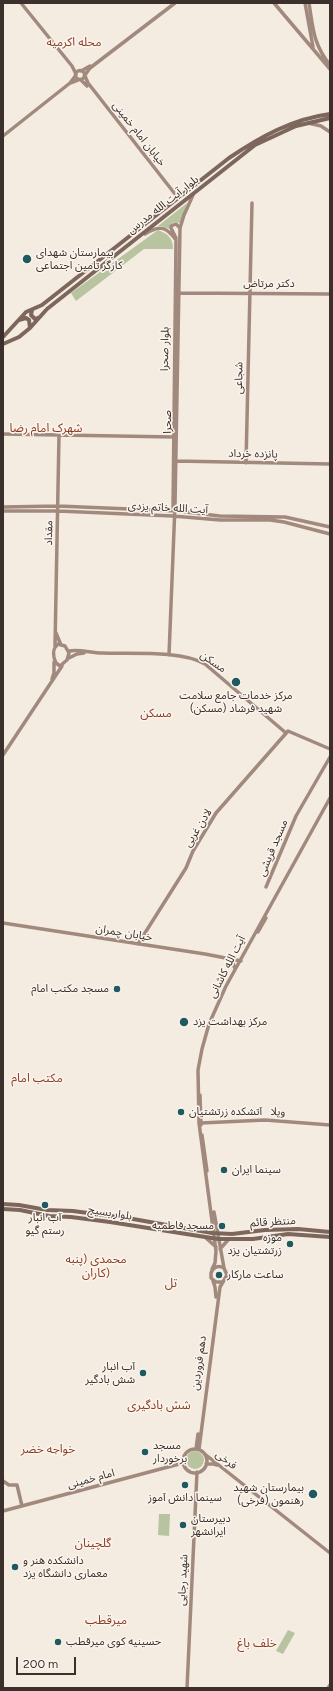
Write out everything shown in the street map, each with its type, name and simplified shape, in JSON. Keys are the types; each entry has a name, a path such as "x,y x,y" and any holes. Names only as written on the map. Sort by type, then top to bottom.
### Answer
{"main road":[{"path":"23,3 82,78"},
{"path":"23,3 82,78"},
{"path":"3,136 70,83 78,73 88,67 171,3"},
{"path":"70,83 82,78 90,68 175,3"},
{"path":"274,3 330,68"},
{"path":"305,3 309,11 316,45 330,65"},
{"path":"309,3 313,48"},
{"path":"307,41 311,38"},
{"name":"خیابان امام خمینی","path":"82,78 88,83 174,194 178,196 183,195"},
{"name":"خیابان امام خمینی","path":"82,78 173,194 174,202"},
{"path":"328,114 330,109"},
{"name":"بلوار آیت الله مدرس","path":"3,336 17,320 32,309 42,305 229,158 257,139 287,125 328,114"},
{"name":"بلوار آیت الله مدرس","path":"3,344 19,337 41,317 46,309 255,145 289,129 330,118"},
{"path":"307,123 321,126 330,132"},
{"name":"صحرا","path":"169,655 176,461 175,437 180,228 184,215 195,192"},
{"name":"شجاعی","path":"246,463 252,203"},
{"name":"بلوار صحرا","path":"174,505 176,237 171,226 176,224 180,228"},
{"path":"132,242 157,228 167,230 176,240"},
{"name":"دکتر مرتاض","path":"179,293 330,294"},
{"path":"32,309 31,315 33,318 35,319 41,317"},
{"path":"17,320 23,318 29,320 30,328"},
{"path":"3,434 175,437"},
{"name":"مقداد","path":"50,686 54,673 56,632 59,435"},
{"name":"پانزده خرداد","path":"176,461 330,464"},
{"path":"166,511 174,505 183,512"},
{"name":"آیت الله خاتم یزدی","path":"3,507 58,506 174,511 220,518 284,522 330,534"},
{"path":"86,508 88,509 87,512"},
{"path":"93,508 94,513"},
{"name":"آیت الله خاتم یزدی","path":"3,511 58,511 213,517"},
{"path":"173,522 179,516"},
{"name":"آیت الله خاتم یزدی","path":"220,518 284,517 330,527"},
{"path":"3,755 34,706 50,686 68,658 69,651 61,645 56,632"},
{"path":"55,646 58,644 61,645"},
{"name":"مسکن","path":"69,651 74,650 87,652 191,657 205,664 287,732 330,749"},
{"path":"68,658 87,652"},
{"path":"54,661 57,665 62,666"},
{"name":"لادن غربی","path":"138,944 186,868 193,852 216,813 287,732"},
{"name":"مسجد قریشی","path":"266,887 296,816 330,757"},
{"name":"آیت الله کاشانی","path":"216,1239 201,1123 200,1071 209,1024 239,961 330,798"},
{"name":"آیت الله کاشانی","path":"214,1222 198,1123 198,1070 202,1055 211,1025 239,961 330,803"},
{"name":"خیابان چمران","path":"3,924 239,961"},
{"name":"خیابان چمران","path":"3,924 239,961"},
{"path":"230,960 235,969"},
{"name":"ویلا","path":"201,1123 265,1120 330,1125"},
{"name":"بلوار بسیج","path":"3,1204 133,1219 202,1232 215,1233"},
{"name":"بلوار بسیج","path":"3,1209 20,1210 49,1216 72,1217 216,1239"},
{"path":"131,1226 133,1224 133,1219"},
{"path":"139,1227 138,1222 140,1220"},
{"path":"202,1232 209,1228 214,1222 220,1230 227,1234"},
{"name":"منتظر قائم","path":"215,1233 227,1234 262,1230 298,1229 330,1232"},
{"path":"262,1230 260,1233 262,1237"},
{"path":"252,1232 254,1235 253,1239"},
{"name":"منتظر قائم","path":"216,1239 253,1239 288,1234 330,1237"},
{"path":"205,1237 218,1248"},
{"path":"216,1239 218,1248 224,1268 227,1275 226,1279 219,1283 213,1280 210,1276 217,1257 218,1248 228,1240"},
{"path":"212,1269 218,1266 224,1268"},
{"name":"دهم فروردین","path":"197,1449 216,1300 213,1280"},
{"name":"دهم فروردین","path":"197,1449 218,1295 222,1282"},
{"path":"197,1449 206,1456 206,1464 203,1470 197,1472 187,1470 183,1463 186,1453 197,1449"},
{"name":"فرخی","path":"206,1456 330,1554"},
{"name":"امام خمینی","path":"3,1511 183,1463"},
{"name":"فرخی","path":"206,1464 214,1464 217,1466 330,1554"},
{"name":"شهید رجایی","path":"187,1688 197,1472"},
{"path":"3,1481 9,1485 17,1485 22,1506"}],"green space":[{"path":"187,203 180,223 175,222 170,225 169,229 158,226"},
{"path":"158,230 165,233 171,239 173,249 144,249 76,301 71,293"},
{"path":"191,1451 199,1451 204,1456 202,1467 199,1469 191,1469 186,1464 186,1456"},
{"path":"159,1514 170,1514 169,1536 158,1535"},
{"path":"288,1630 295,1633 283,1654 276,1651"}],"place":[{"name":"بیمارستان شهدای کارگر تامین اجتماعی","path":"27,259"},
{"name":"مرکز خدمات جامع سلامت شهید فرشاد (مسکن)","path":"236,682"},
{"name":"مسجد مکتب امام","path":"117,989"},
{"name":"مرکز بهداشت یزد","path":"184,1022"},
{"name":"آتشکده زرتشتیان","path":"181,1112"},
{"name":"سینما ایران","path":"224,1170"},
{"name":"آب انبار رستم گیو","path":"45,1205"},
{"name":"مسجد فاطمیه","path":"222,1226"},
{"name":"موزه زرتشتیان یزد","path":"290,1244"},
{"name":"ساعت مارکار","path":"219,1275"},
{"name":"آب انبار شش بادگیر","path":"143,1373"},
{"name":"مسجد برخوردار","path":"145,1452"},
{"name":"سینما دانش آموز","path":"185,1485"},
{"name":"بیمارستان شهید رهنمون (فرخی)","path":"313,1494"},
{"name":"دبیرستان ایرانشهر","path":"183,1525"},
{"name":"دانشکده هنر و معماری دانشگاه یزد","path":"15,1567"},
{"name":"حسینیه کوی میرقطب","path":"58,1642"}],"district":[{"name":"محله اکرمیه","path":"74,42"},
{"name":"شهرک امام رضا","path":"46,428"},
{"name":"مسکن","path":"156,713"},
{"name":"مکتب امام","path":"37,1078"},
{"name":"محمدی (پنبه کاران)","path":"96,1266"},
{"name":"تل","path":"171,1283"},
{"name":"شش بادگیری","path":"159,1405"},
{"name":"خواجه خضر","path":"48,1449"},
{"name":"گلچینان","path":"93,1543"},
{"name":"میرقطب","path":"106,1620"},
{"name":"خلف باغ","path":"257,1643"}]}
